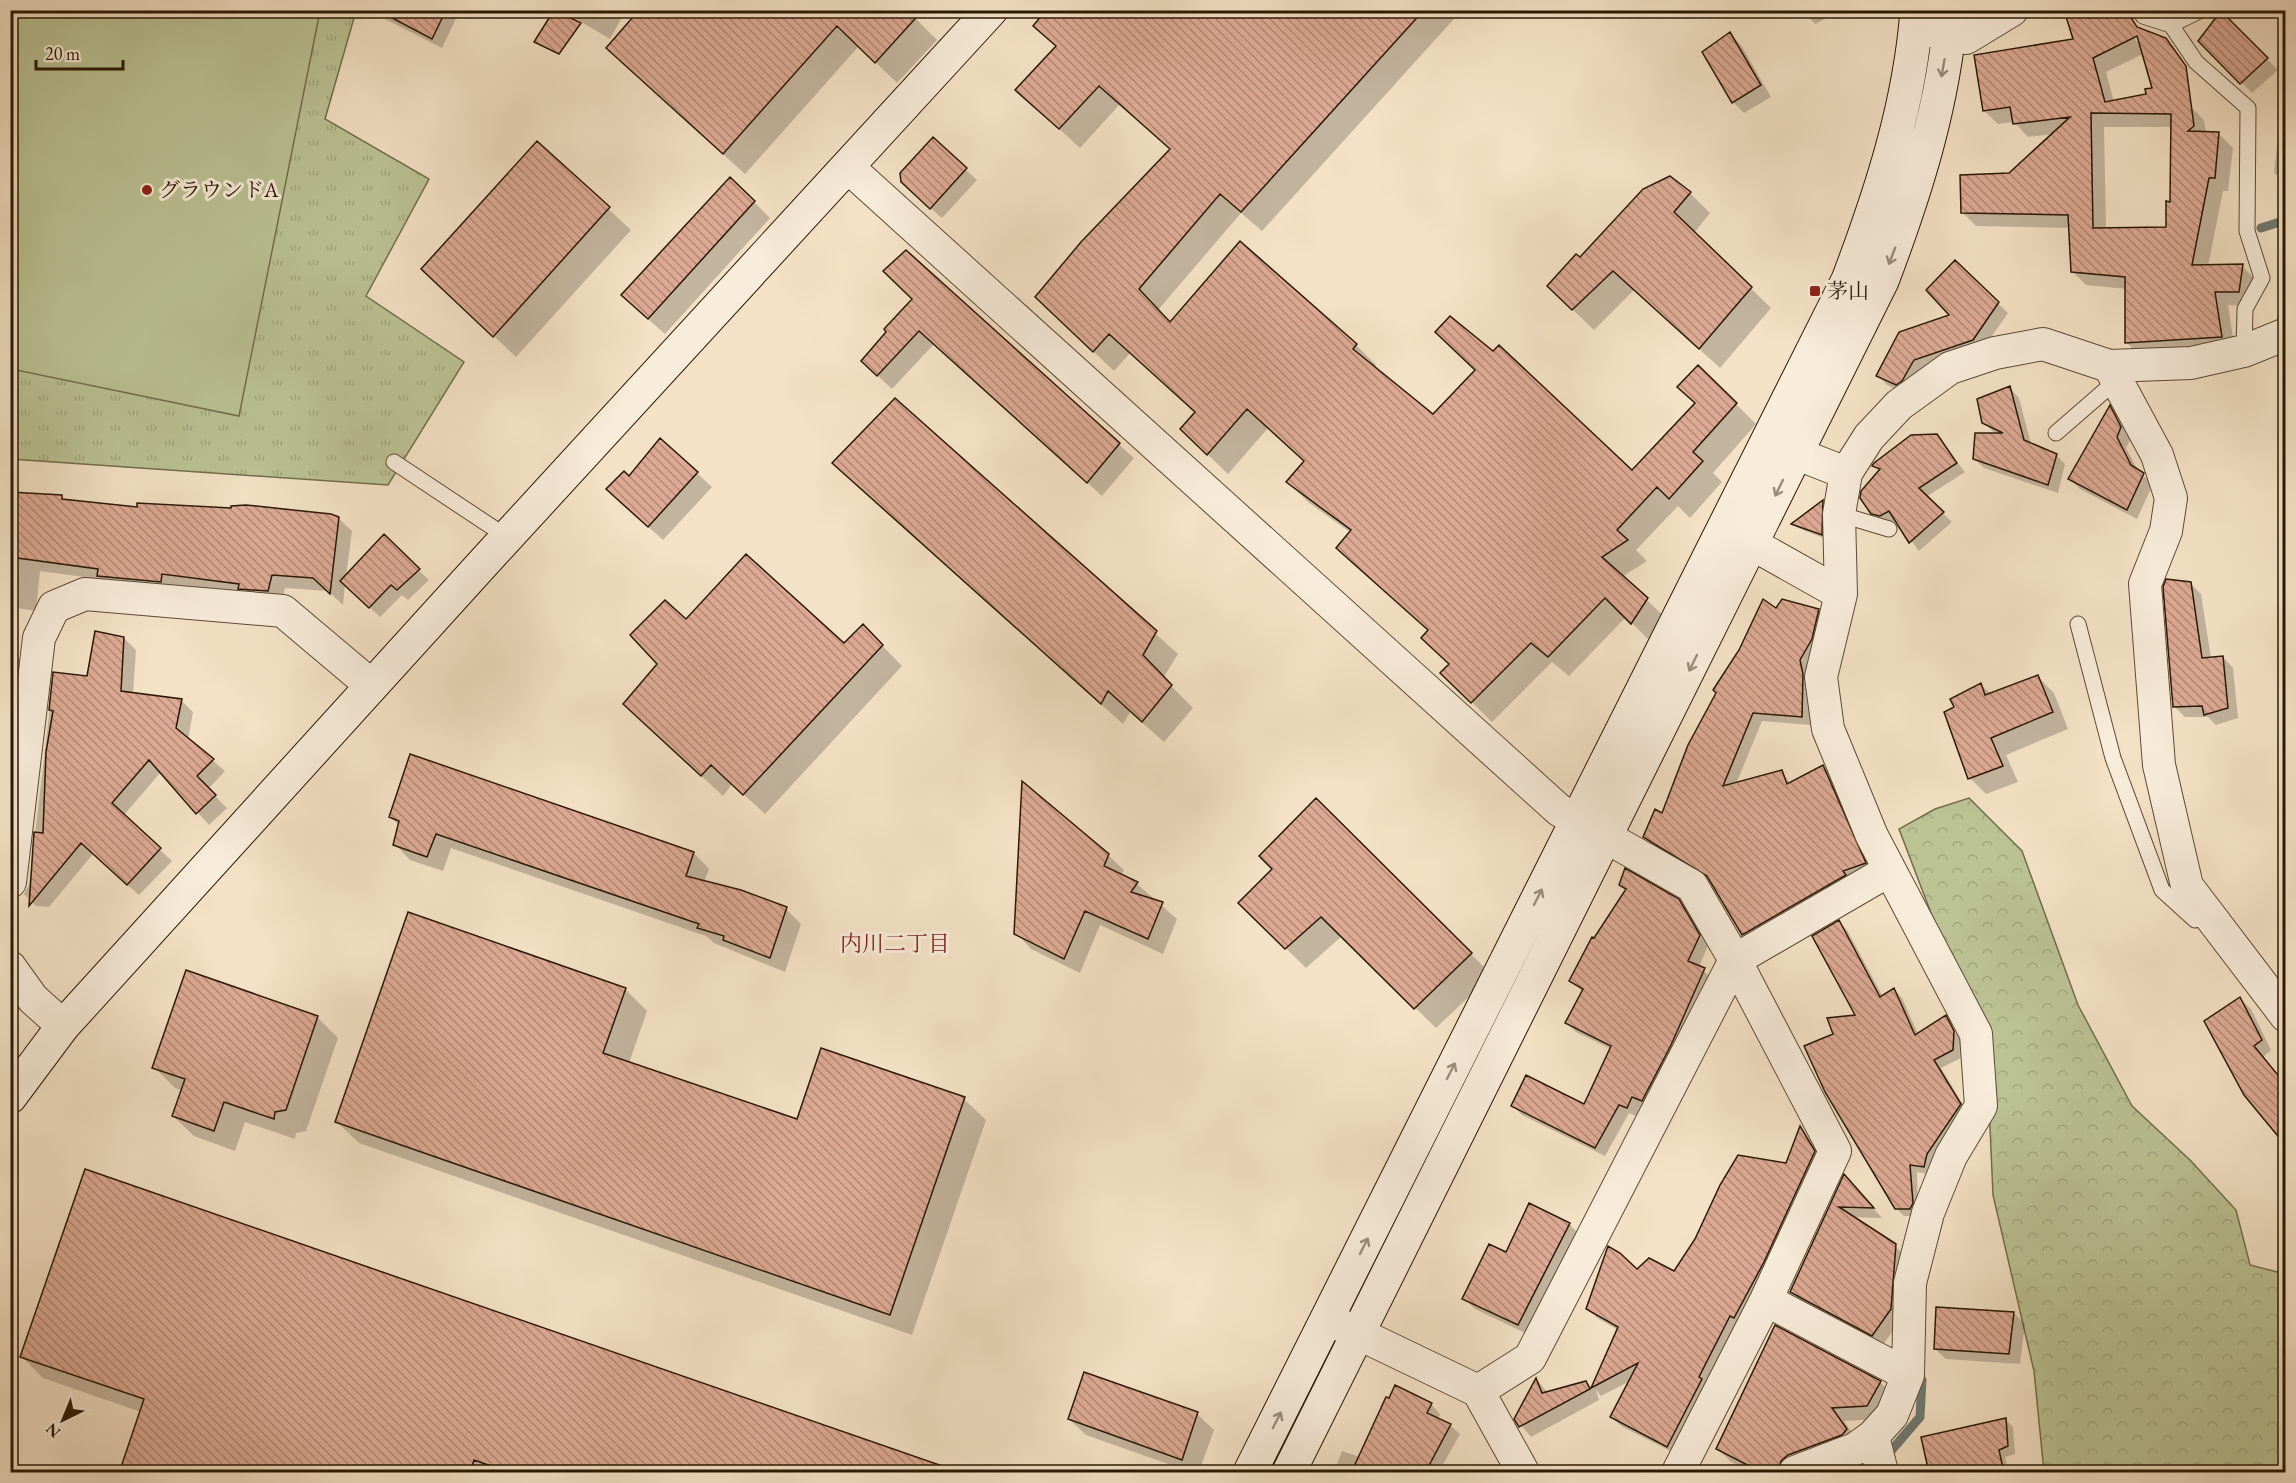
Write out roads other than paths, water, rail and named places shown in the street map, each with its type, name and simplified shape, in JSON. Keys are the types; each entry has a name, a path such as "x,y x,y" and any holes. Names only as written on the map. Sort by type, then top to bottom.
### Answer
{"street":[{"path":"10,1097 63,1026 507,537 992,10"},
{"path":"1251,1473 1848,280 1890,159 1906,95 1917,19 1950,23 1966,38 2013,10"},
{"path":"1289,1473 1882,281 1924,164 1950,23"},
{"path":"849,168 1559,810 1692,886 1735,960 1835,1150 1766,1300 1678,1473"},
{"path":"1795,1473 1855,1449 1873,1436 1892,1415 1908,1375 1910,1283 1928,1213 1951,1156 1981,1106 1976,1034 1872,836 1828,729 1821,677 1841,594 1839,514 1846,473 1869,437 1899,405 1950,368 1995,353 2043,344 2113,373 2191,363 2244,351 2286,334"},
{"path":"2113,373 2157,455 2171,498 2166,531 2145,584 2159,765 2187,886 2286,1016"},
{"path":"1766,442 1797,452 1846,473"},
{"path":"1723,527 1841,594"},
{"path":"10,882 39,638 54,607 85,594 283,612 372,686"},
{"path":"1478,1391 1530,1358 1735,960 1890,870"},
{"path":"10,967 33,999 63,1026"},
{"path":"1766,1300 1908,1375"},
{"path":"1328,1319 1478,1391 1523,1473"},
{"path":"1873,1436 1882,1473"}],"lane":[{"path":"2140,10 2143,16 2171,26 2196,62 2248,108 2247,231 2262,278 2245,309 2244,351"},
{"path":"2171,26 2201,10"},
{"path":"2056,433 2113,373"},
{"path":"394,462 507,537"},
{"path":"1839,514 1889,530"},
{"path":"2078,624 2113,758 2162,890 2195,920 2210,915"}],"waterway":[{"path":"2261,228 2286,220"},
{"path":"1891,1458 1890,1452 1920,1417 1922,1380"}],"place":[{"name":"グラウンドA","path":"147,190"},
{"name":"茅山","path":"1815,291"}],"district":[{"name":"内川二丁目","path":"895,943"}]}
